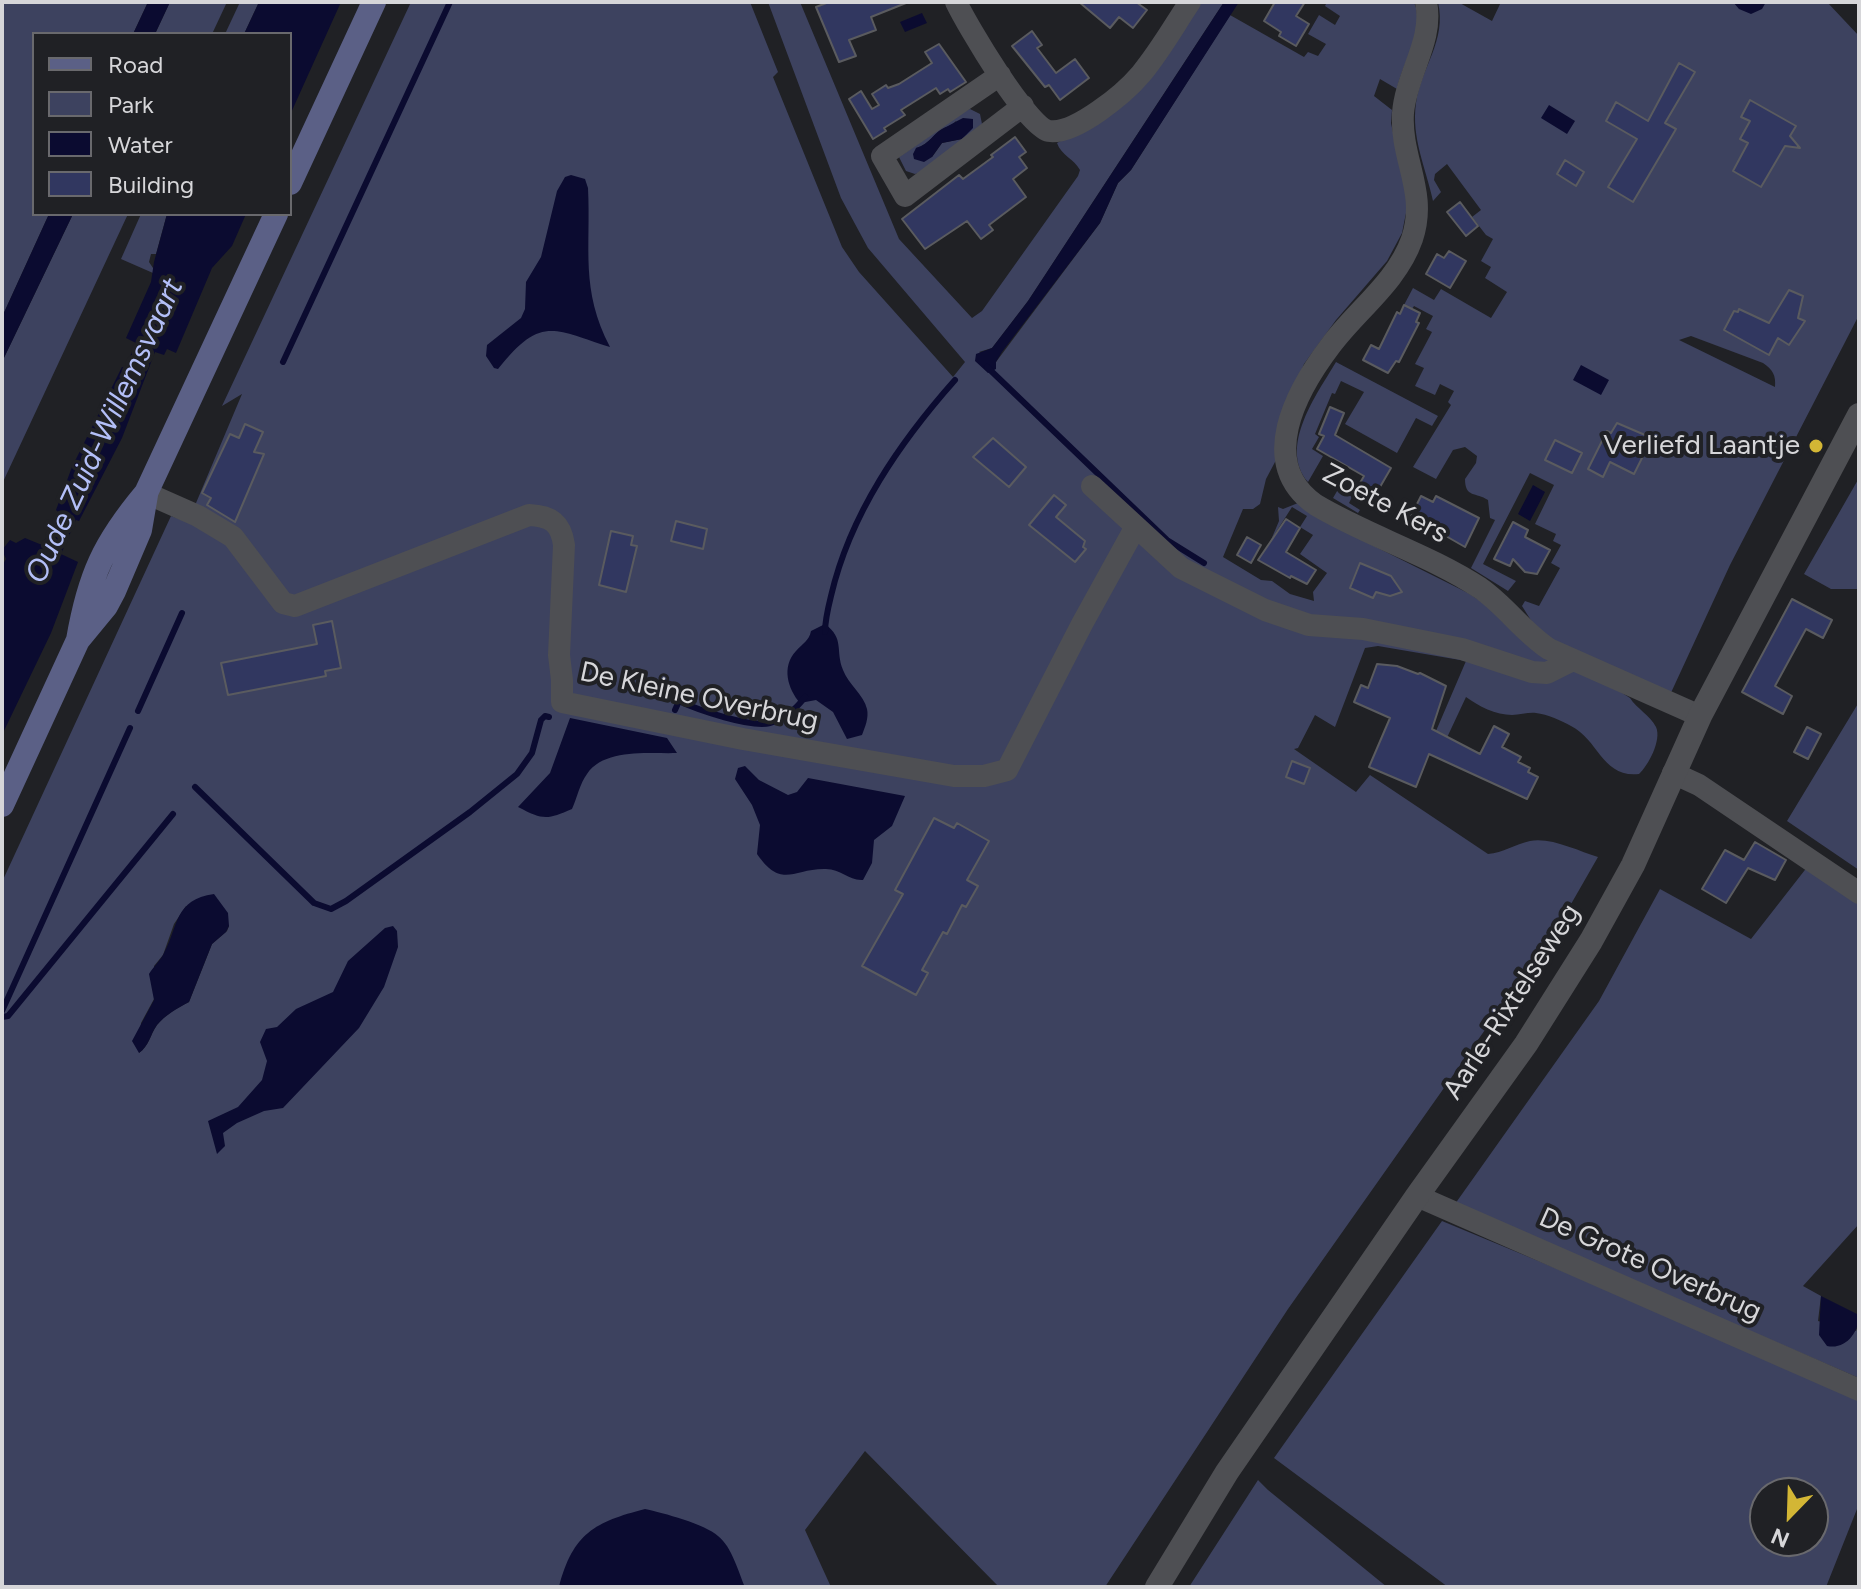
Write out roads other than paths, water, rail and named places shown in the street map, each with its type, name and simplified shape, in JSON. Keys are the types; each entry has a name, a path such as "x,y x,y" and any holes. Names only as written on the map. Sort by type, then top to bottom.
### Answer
{"main road":[{"path":"292,179 374,2"},
{"path":"2,805 78,640 85,598 98,561 119,525 146,493 275,216"}],"street":[{"path":"956,2 1000,75 1037,124 1047,131 1072,128 1139,77 1190,2"},
{"name":"Zoete Kers","path":"1426,2 1429,29 1411,74 1403,111 1404,132 1418,200 1415,228 1404,256 1387,281 1317,365 1293,414 1284,444 1284,461 1295,487 1316,505 1479,588 1505,608 1537,641 1700,716"},
{"path":"1000,75 882,156 905,196 1023,106"},
{"name":"Aarle-Rixtelseweg","path":"1157,1587 1227,1472 1526,1044 1591,941 1633,865 1700,716 1859,415"},
{"path":"1092,486 1181,568 1265,610 1309,625 1363,629 1448,646 1532,672 1547,673 1573,660"},
{"name":"De Kleine Overbrug","path":"146,493 198,516 233,537 283,603 295,606 529,515 546,516 557,523 564,545 559,655 562,702 743,739 954,776 984,776 1007,770 1135,528"},
{"path":"1673,773 1699,785 1859,893"},
{"name":"De Grote Overbrug","path":"1417,1196 1859,1390"}],"water":[{"path":"148,2 170,2 156,32 134,32"},
{"path":"259,2 341,2 292,111 292,32 245,32"},
{"path":"1224,2 1239,2 1131,170 1118,183 1100,223 1002,352 996,369 988,373 975,361 976,354 992,348 1028,301"},
{"path":"1733,2 1766,2 1762,9 1751,14 1739,9"},
{"path":"922,13 927,23 905,32 900,22"},
{"path":"1549,105 1575,121 1567,134 1541,118"},
{"path":"963,118 973,119 973,128 962,139 942,143 924,162 914,159 916,148"},
{"path":"571,175 585,179 588,188 591,287 594,306 610,347 574,335 549,331 526,340 498,369 494,368 486,356 487,345 521,318 525,309 526,282 541,257 557,191 565,177"},
{"path":"48,216 72,216 2,362 2,317"},
{"name":"Oude Zuid-Willemsvaart","path":"166,216 245,216 232,246 212,268 176,353 167,349 164,355 155,352 122,438 79,521 76,520 61,554 78,562 51,633 2,735 2,566 6,559 2,550 10,540 16,543 25,538 42,545 58,512 56,510 72,467 136,343 126,338 151,282"},
{"path":"1581,365 1609,380 1601,395 1573,380"},
{"path":"1533,485 1545,492 1530,521 1518,514"},
{"path":"825,624 837,640 845,675 867,709 862,735 847,739 833,712 816,700 800,703 788,678 791,657 811,631"},
{"path":"570,718 667,738 677,753 628,754 604,760 585,778 572,809 557,815 539,816 518,807 550,773"},
{"path":"745,766 759,780 788,795 797,792 808,778 905,796 892,826 874,840 872,863 863,880 826,869 781,874 766,865 757,854 760,825 752,805 735,779 738,768"},
{"path":"214,894 228,913 229,926 212,944 189,1002 160,1021 139,1053 132,1041 154,1000 149,974 164,953 185,908 201,897"},
{"path":"393,926 397,931 398,947 384,987 359,1028 283,1108 264,1111 223,1133 225,1146 217,1154 208,1121 238,1107 262,1080 267,1061 260,1042 266,1029 277,1027 296,1009 333,992 348,961 385,928"},
{"path":"1821,1296 1859,1315 1854,1333 1834,1347 1827,1346 1819,1335"},
{"path":"645,1509 694,1523 718,1536 731,1553 745,1587 559,1587 571,1554 588,1533 612,1519"}],"waterway":[{"path":"283,362 450,2"},
{"path":"987,367 1167,540 1204,563"},
{"path":"825,632 840,566 864,508 915,428 955,380"},
{"path":"138,711 182,613"},
{"path":"675,710 679,701 724,717 761,724 785,716 805,697"},
{"path":"195,787 314,903 331,909 470,812 517,774 532,753 541,720 549,717"},
{"path":"2,1011 130,728"},
{"path":"2,1017 8,1016 173,814"}],"place":[{"name":"Verliefd Laantje","path":"1816,446"}]}
